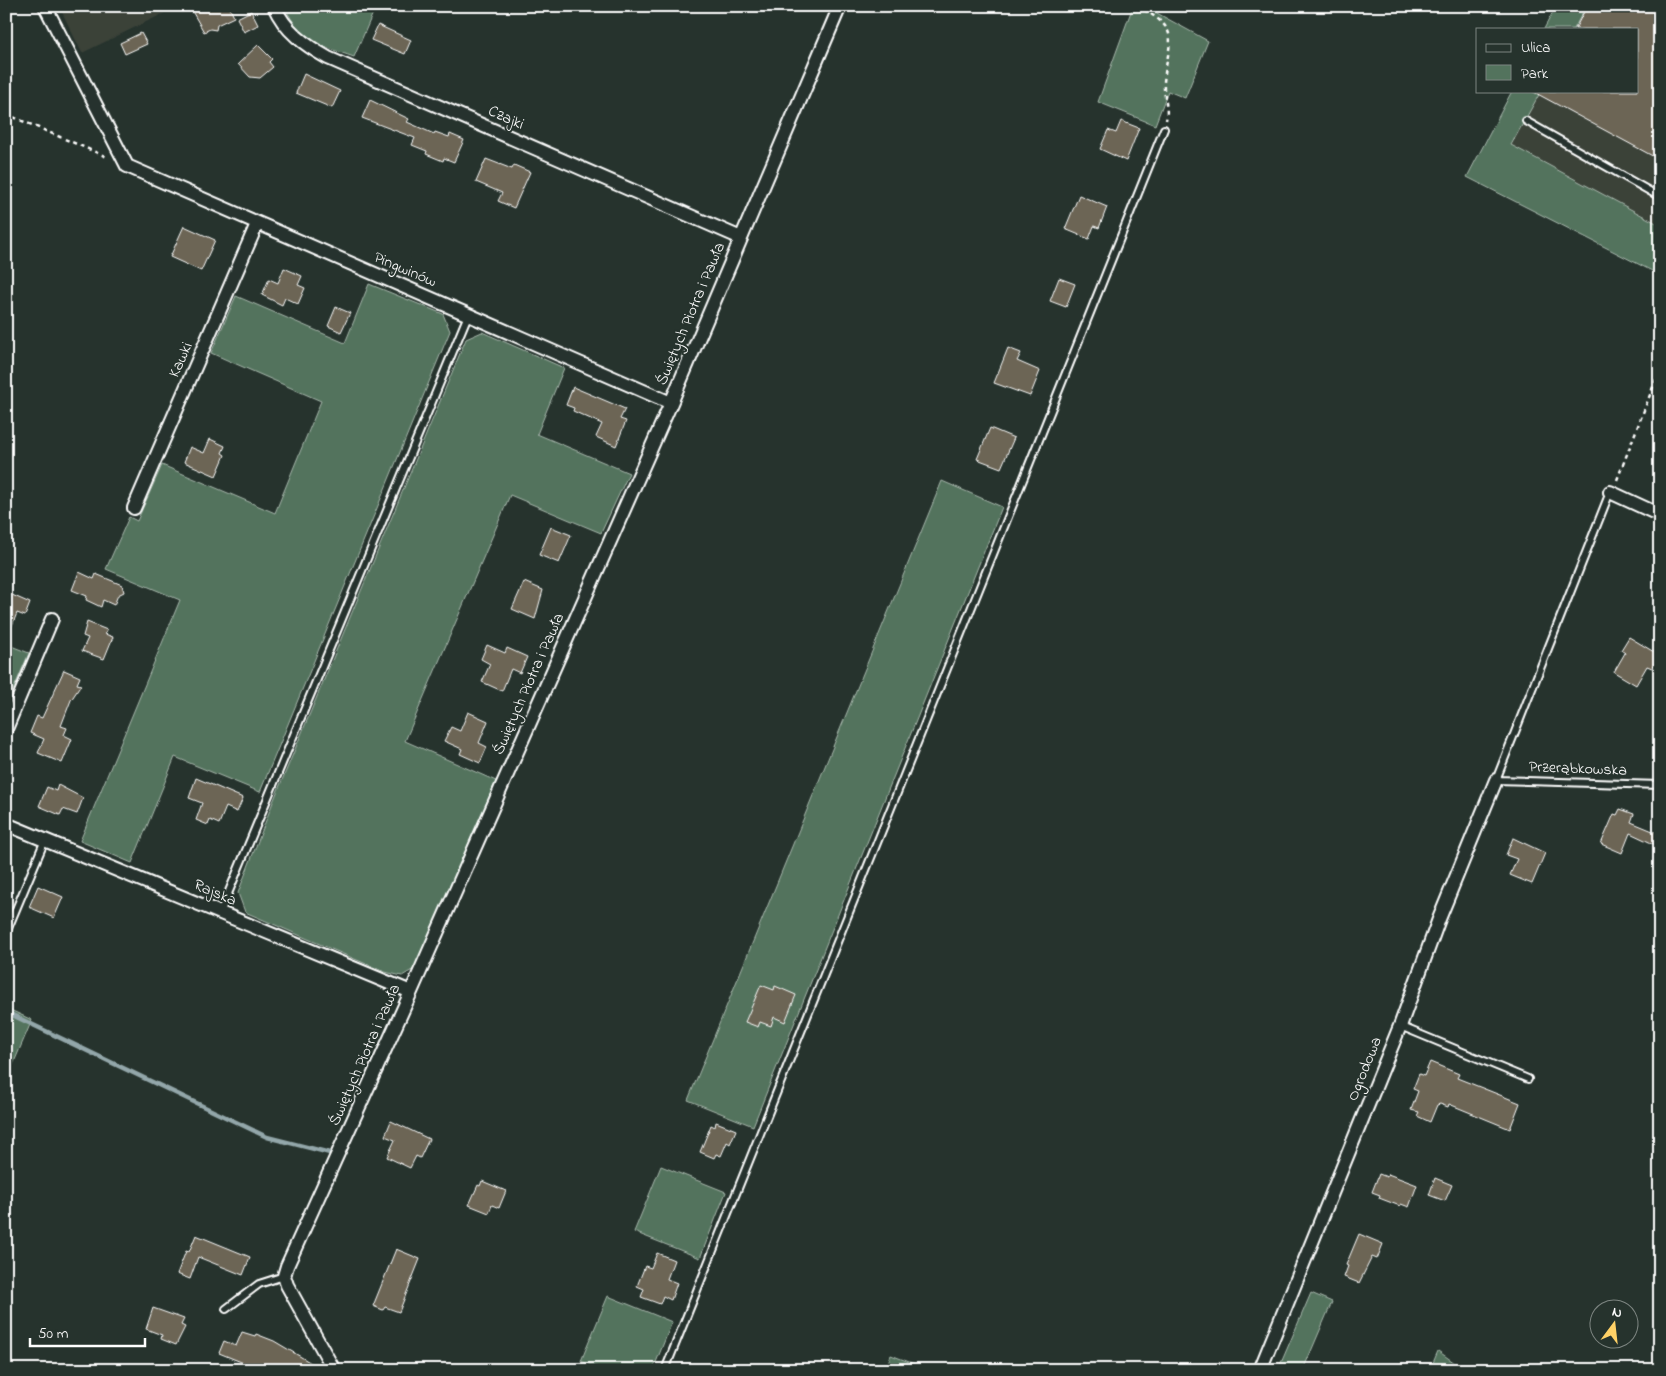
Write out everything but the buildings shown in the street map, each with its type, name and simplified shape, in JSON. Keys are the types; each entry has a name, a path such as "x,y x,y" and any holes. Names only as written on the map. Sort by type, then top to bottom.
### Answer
{"street":[{"path":"45,6 127,166"},
{"name":"Czajki","path":"274,6 279,17 300,41 328,58 741,238"},
{"name":"Świętych Piotra i Pawła","path":"284,1276 670,403 840,6"},
{"name":"Pingwinów","path":"127,166 670,403"},
{"name":"Kawki","path":"134,508 258,224"},
{"path":"1610,492 1660,516"},
{"path":"6,729 52,619"},
{"name":"Ogrodowa","path":"1260,1370 1400,1026 1439,918 1496,780"},
{"name":"Rajska","path":"6,824 411,992"},
{"path":"284,1276 287,1285 334,1370"}],"lane":[{"path":"1526,121 1660,197"},
{"path":"665,1370 1164,129"},
{"path":"220,913 468,315"},
{"path":"1496,780 1610,492"},
{"name":"Przerąbkowska","path":"1496,780 1660,785"},
{"path":"6,932 45,840"},
{"path":"1400,1026 1528,1079"},
{"path":"226,1309 259,1284 284,1276"}],"path":[{"path":"1138,6 1162,20 1169,31 1170,49 1164,84 1168,112 1164,129"},
{"path":"6,114 127,166"},
{"path":"1610,492 1660,369"}],"shaded area":[{"path":"59,6 179,6 82,53"},
{"path":"1561,6 1660,6 1660,231 1487,146 1515,92 1638,92 1638,28 1550,28"}],"green space":[{"path":"284,6 376,6 354,57 321,45 305,35 298,28"},
{"path":"1133,6 1144,6 1208,41 1185,98 1168,91 1155,125 1098,102"},
{"path":"1556,6 1586,6 1575,28 1545,28"},
{"path":"1511,92 1540,92 1511,145 1660,225 1660,275 1467,177"},
{"path":"369,284 443,314 450,331 260,792 175,757 132,863 80,841 180,600 106,569 129,517 137,521 162,465 275,513 321,401 211,353 236,296 345,343"},
{"path":"482,332 564,368 537,434 629,473 601,533 510,495 405,741 496,781 414,969 402,976 385,972 245,912 238,893 273,802 466,339"},
{"path":"942,481 1002,507 753,1126 688,1100"},
{"path":"6,644 29,653 6,707"},
{"path":"6,1008 32,1020 6,1081"},
{"path":"661,1166 726,1192 700,1258 634,1232"},
{"path":"1311,1293 1332,1302 1303,1370 1278,1370"},
{"path":"608,1296 672,1322 653,1370 604,1370 581,1361"},
{"path":"1438,1351 1465,1370 1430,1370"},
{"path":"891,1355 930,1370 885,1370"}],"waterway":[{"path":"6,1012 267,1137 330,1153"}]}
